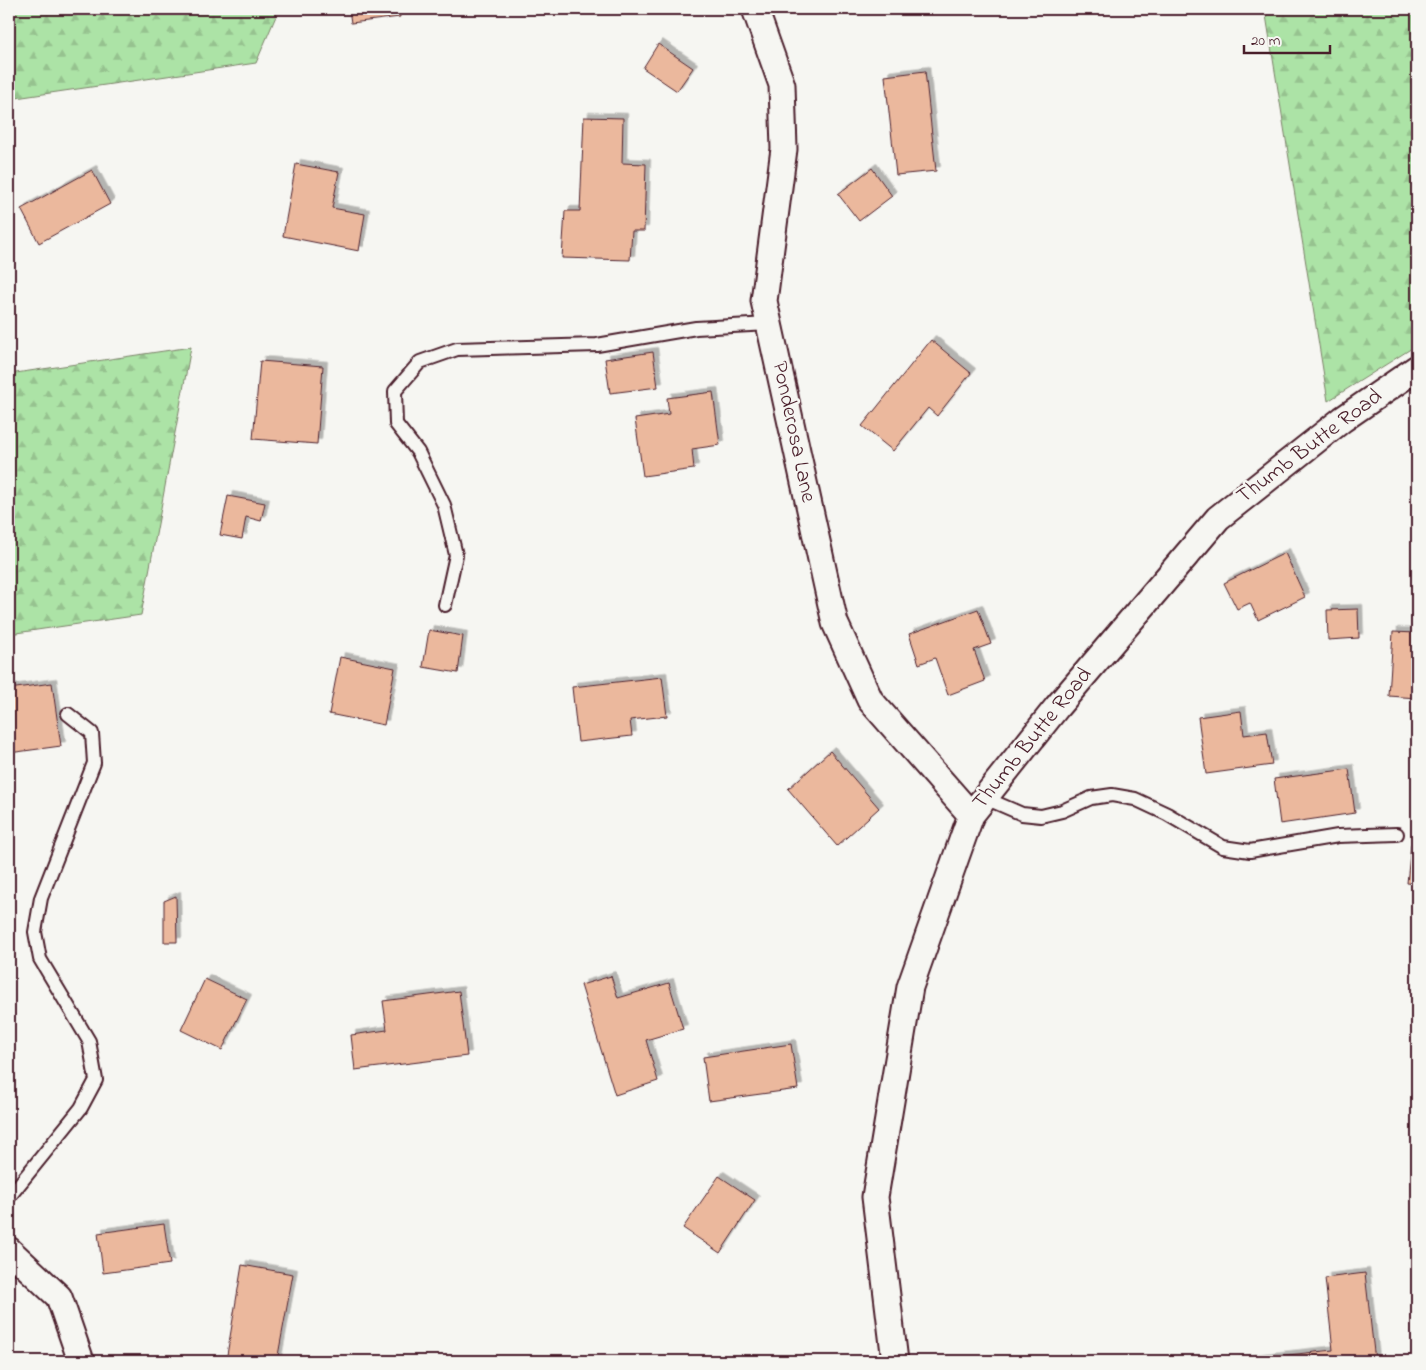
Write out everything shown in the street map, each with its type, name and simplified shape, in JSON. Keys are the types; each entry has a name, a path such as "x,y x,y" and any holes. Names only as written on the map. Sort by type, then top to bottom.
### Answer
{"street":[{"name":"Ponderosa Lane","path":"755,9 782,85 784,149 764,301 835,623 870,700 978,806"},
{"name":"Thumb Butte Road","path":"895,1361 875,1197 910,987 978,806 1057,707 1218,518 1344,419 1417,368"},
{"path":"9,1250 59,1297 80,1361"}],"lane":[{"path":"445,605 456,556 444,505 418,452 396,424 395,391 420,362 457,349 597,344 696,328 769,324"},
{"path":"9,1197 81,1108 96,1080 89,1041 40,959 35,932 41,898 94,763 92,733 68,714"},
{"path":"978,806 1041,816 1062,811 1092,798 1112,795 1135,798 1224,847 1250,852 1338,836 1397,834"}],"green space":[{"path":"9,9 279,9 256,63 9,99"},
{"path":"1265,9 1417,9 1417,345 1328,401"},
{"path":"191,347 141,615 9,634 9,374"}],"building":[{"path":"349,9 399,9 400,17 351,23"},
{"path":"658,44 693,68 677,91 643,68"},
{"path":"925,71 936,171 896,175 885,76"},
{"path":"584,117 623,118 622,163 646,164 644,231 632,231 630,260 562,258 565,211 580,211"},
{"path":"296,164 339,172 332,208 365,214 359,251 283,236"},
{"path":"872,168 892,196 859,221 838,194"},
{"path":"92,170 110,204 39,243 21,209"},
{"path":"931,340 971,373 937,416 928,408 893,451 862,426"},
{"path":"653,352 658,387 610,393 605,359"},
{"path":"260,361 323,366 317,444 253,439"},
{"path":"713,392 720,445 692,449 694,469 643,476 635,419 669,414 667,398"},
{"path":"228,496 265,503 261,521 246,517 242,539 220,535"},
{"path":"1285,553 1305,597 1258,620 1250,603 1237,609 1224,583"},
{"path":"978,609 991,644 974,650 985,681 948,695 935,658 919,664 909,634"},
{"path":"1358,609 1359,638 1328,640 1327,610"},
{"path":"429,630 463,636 458,673 423,667"},
{"path":"1393,632 1417,633 1417,698 1389,696"},
{"path":"340,657 395,668 384,725 329,714"},
{"path":"662,677 667,716 630,720 632,736 578,742 572,687"},
{"path":"52,683 61,746 9,753 9,689"},
{"path":"1241,711 1244,735 1267,732 1272,765 1206,774 1198,717"},
{"path":"830,751 879,808 837,846 788,789"},
{"path":"1349,769 1355,813 1280,824 1274,779"},
{"path":"1411,844 1417,844 1417,884 1407,883"},
{"path":"176,896 177,942 164,942 164,901"},
{"path":"611,976 618,998 669,983 683,1029 646,1040 658,1081 615,1095 581,985"},
{"path":"205,979 247,999 222,1050 181,1030"},
{"path":"459,991 467,1056 355,1070 351,1035 387,1030 383,1001"},
{"path":"791,1044 798,1089 709,1101 703,1057"},
{"path":"719,1176 755,1200 720,1253 683,1228"},
{"path":"164,1224 170,1264 103,1273 98,1233"},
{"path":"242,1265 293,1274 277,1361 226,1361"},
{"path":"1365,1273 1375,1361 1234,1361 1333,1350 1325,1278"}]}
